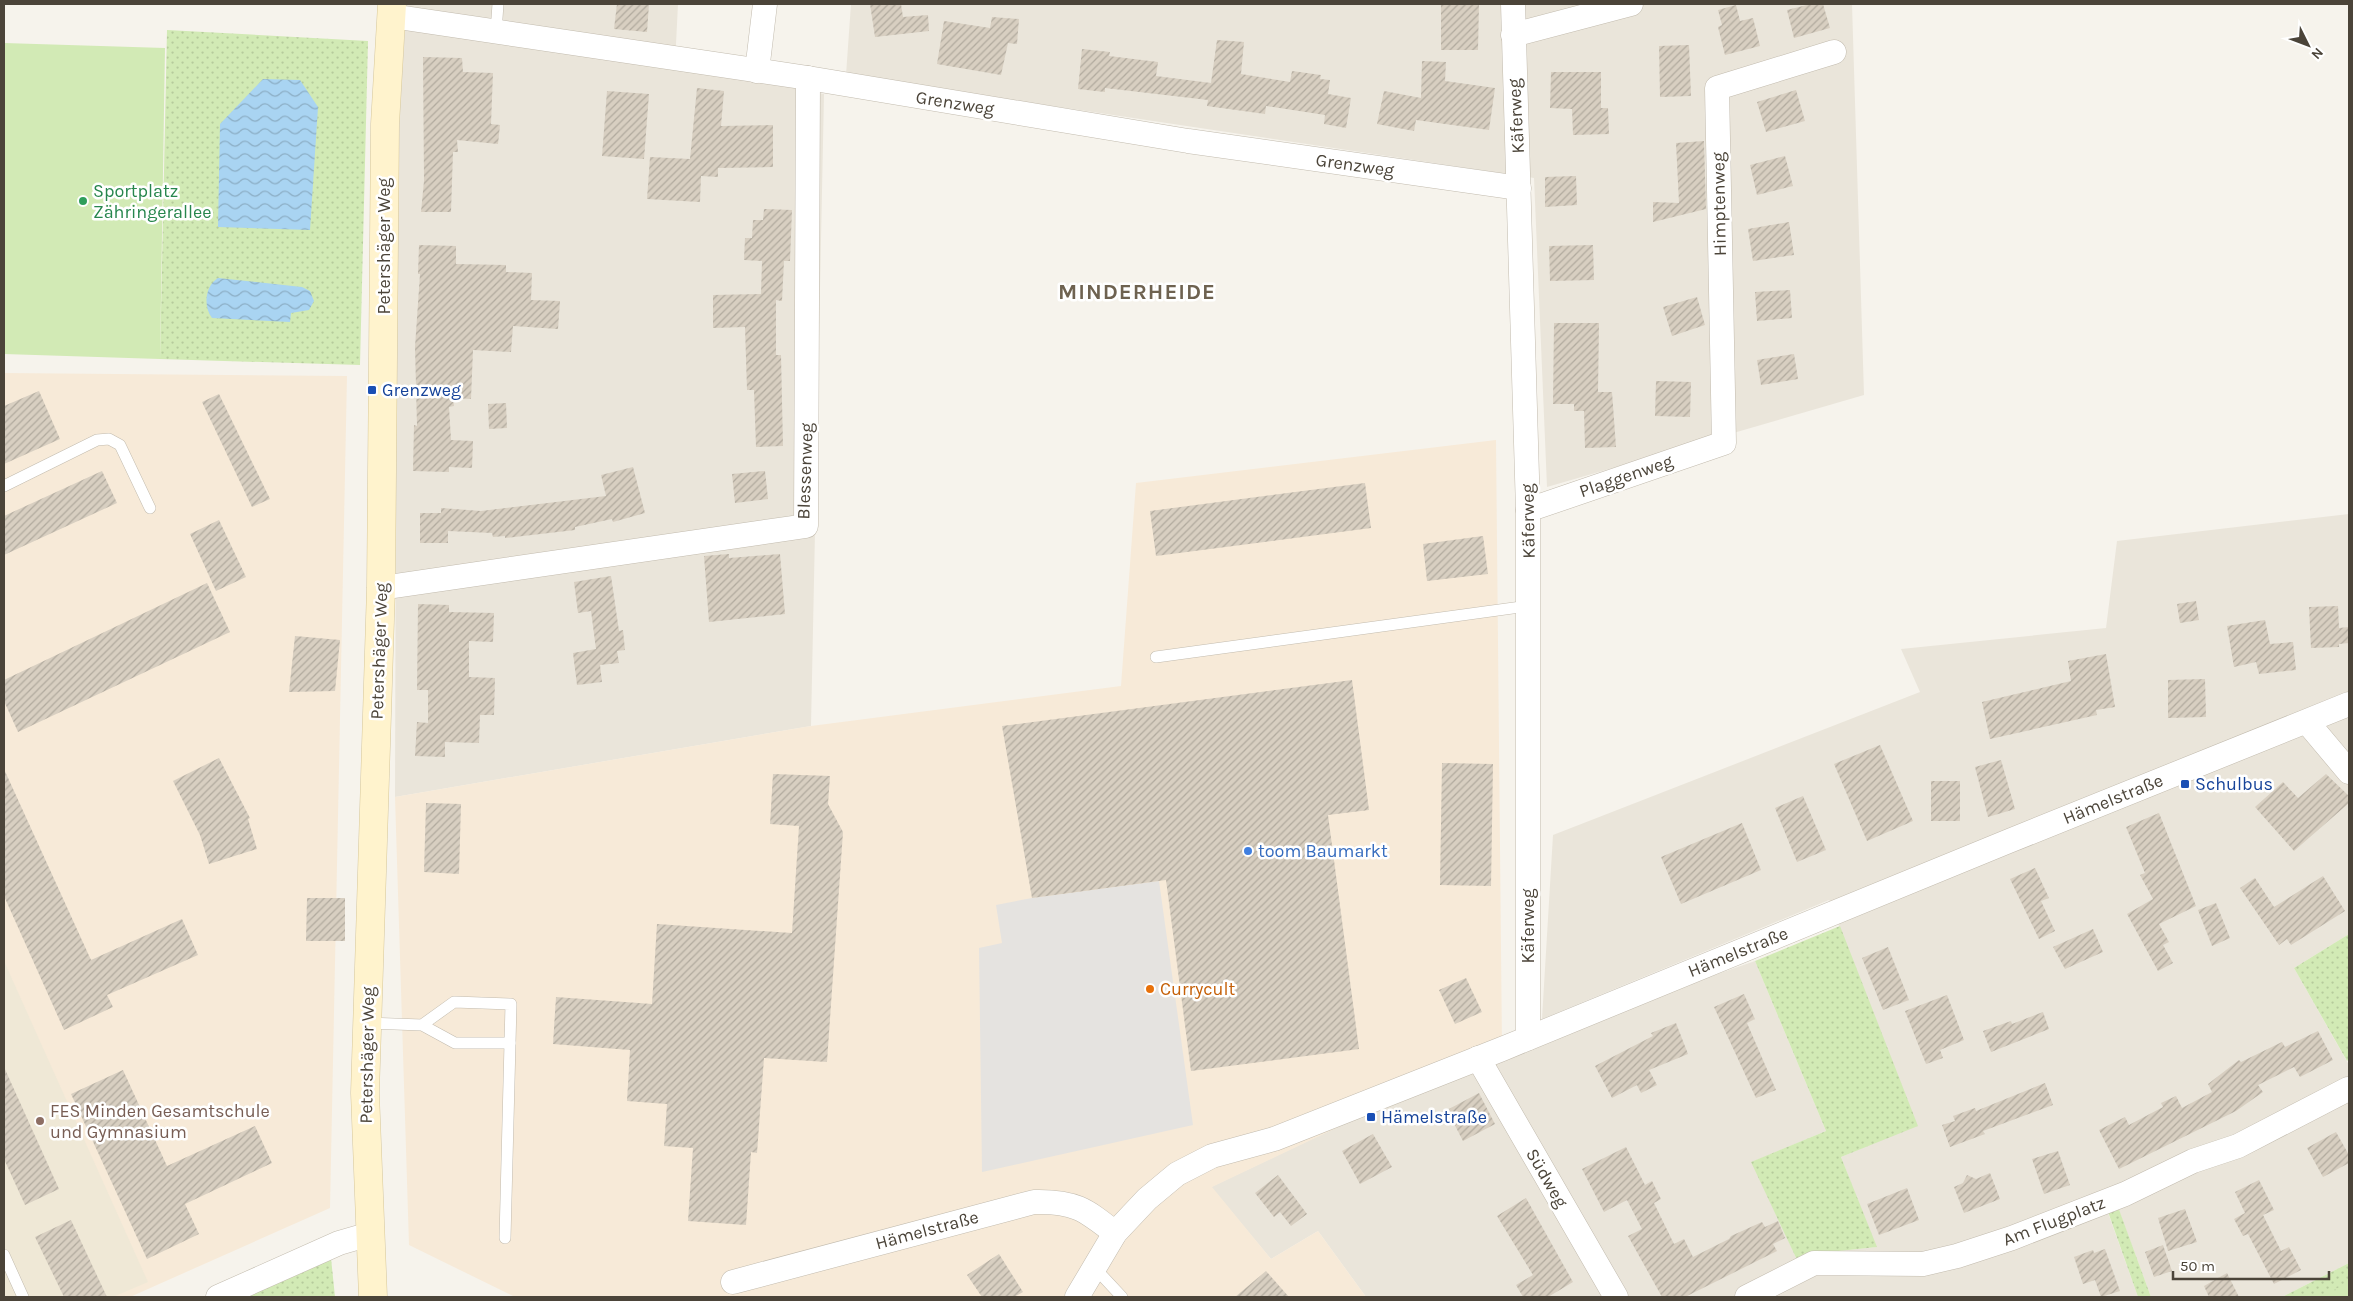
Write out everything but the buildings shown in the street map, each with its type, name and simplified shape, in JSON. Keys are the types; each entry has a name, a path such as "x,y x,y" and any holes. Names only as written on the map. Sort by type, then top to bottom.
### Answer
{"street":[{"path":"757,71 765,4"},
{"name":"Käferweg","path":"1513,4 1512,35 1520,188 1528,510 1528,1038"},
{"path":"1512,35 1631,4"},
{"name":"Grenzweg","path":"391,10 496,32 808,78 1188,141 1520,188"},
{"name":"Petershäger Weg","path":"373,1297 365,1093 381,588 385,124 391,10"},
{"name":"Himptenweg","path":"1724,443 1717,88 1834,52"},
{"name":"Blessenweg","path":"381,588 806,526 808,78"},
{"name":"Plaggenweg","path":"1528,510 1724,443"},
{"name":"Hämelstraße","path":"1077,1297 1115,1233 1147,1199 1177,1174 1212,1156 1274,1139 1478,1058 2349,704"},
{"path":"2307,722 2349,772"},
{"name":"Südweg","path":"1478,1058 1616,1297"},
{"name":"Am Flugplatz","path":"1747,1297 1814,1263 1923,1264 1957,1256 2012,1238 2124,1194 2193,1161 2238,1146 2348,1089"},
{"name":"Hämelstraße","path":"734,1282 1034,1202 1055,1201 1074,1205 1115,1233"},
{"path":"218,1297 339,1243 370,1234"}],"lane":[{"path":"496,32 498,4"},
{"path":"4,486 97,440 109,439 120,445 150,508"},
{"path":"1156,657 1528,606"},
{"path":"422,1024 454,1002 511,1004 505,1238"},
{"path":"367,1023 422,1024 455,1043 510,1043"},
{"path":"4,1255 23,1297"},
{"path":"1094,1267 1122,1297"}],"shaded area":[{"path":"407,4 678,4 675,64 824,94 811,726 395,797 397,133"},
{"path":"851,4 1852,4 1864,395 1547,487 1534,178 846,75"},
{"path":"4,373 347,376 330,1208 130,1297 4,1297"},
{"path":"1496,440 1502,1049 1212,1187 1271,1259 1318,1231 1366,1297 515,1297 409,1245 395,797 811,726 1121,686 1136,483"},
{"path":"2349,514 2349,934 2294,968 2349,1065 2349,1263 2282,1297 2151,1297 2117,1205 2107,1210 2138,1297 1366,1297 1318,1231 1271,1259 1211,1187 1502,1049 1755,961 1826,1131 1752,1162 1798,1262 1829,1252 1876,1247 1841,1157 1917,1125 1829,900 1542,1019 1553,835 1920,692 1901,649 2106,628 2117,541"},
{"path":"1159,881 1193,1125 982,1172 979,948 1002,943 996,905 1032,898"},
{"name":"FES Minden Gesamtschule und Gymnasium","path":"4,961 148,1282 113,1297 4,1297"}],"green space":[{"path":"167,30 368,41 360,365 160,359"},
{"name":"Sportplatz Zähringerallee","path":"4,43 165,48 160,359 4,354"},
{"path":"1840,926 1918,1126 1841,1157 1877,1247 1829,1252 1798,1262 1751,1162 1826,1131 1755,961"},
{"path":"2349,934 2349,1059 2347,1061 2294,968"},
{"path":"2117,1204 2151,1297 2138,1297 2107,1209"},
{"path":"331,1258 335,1297 246,1297"},
{"path":"2349,1263 2349,1297 2282,1297"},
{"path":"2349,1282 2349,1297 2320,1297"}],"water":[{"path":"263,79 300,80 318,107 310,230 218,227 220,124"},
{"path":"218,278 302,287 310,291 314,301 309,310 291,313 290,322 212,318 207,308 207,297 210,286"}],"place":[{"name":"Sportplatz Zähringerallee","path":"83,201"},
{"name":"Grenzweg","path":"372,390"},
{"name":"Schulbus","path":"2185,784"},
{"name":"toom Baumarkt","path":"1248,851"},
{"name":"Currycult","path":"1150,989"},
{"name":"Hämelstraße","path":"1371,1117"},
{"name":"FES Minden Gesamtschule und Gymnasium","path":"40,1121"}],"district":[{"name":"MINDERHEIDE","path":"1137,291"}]}
